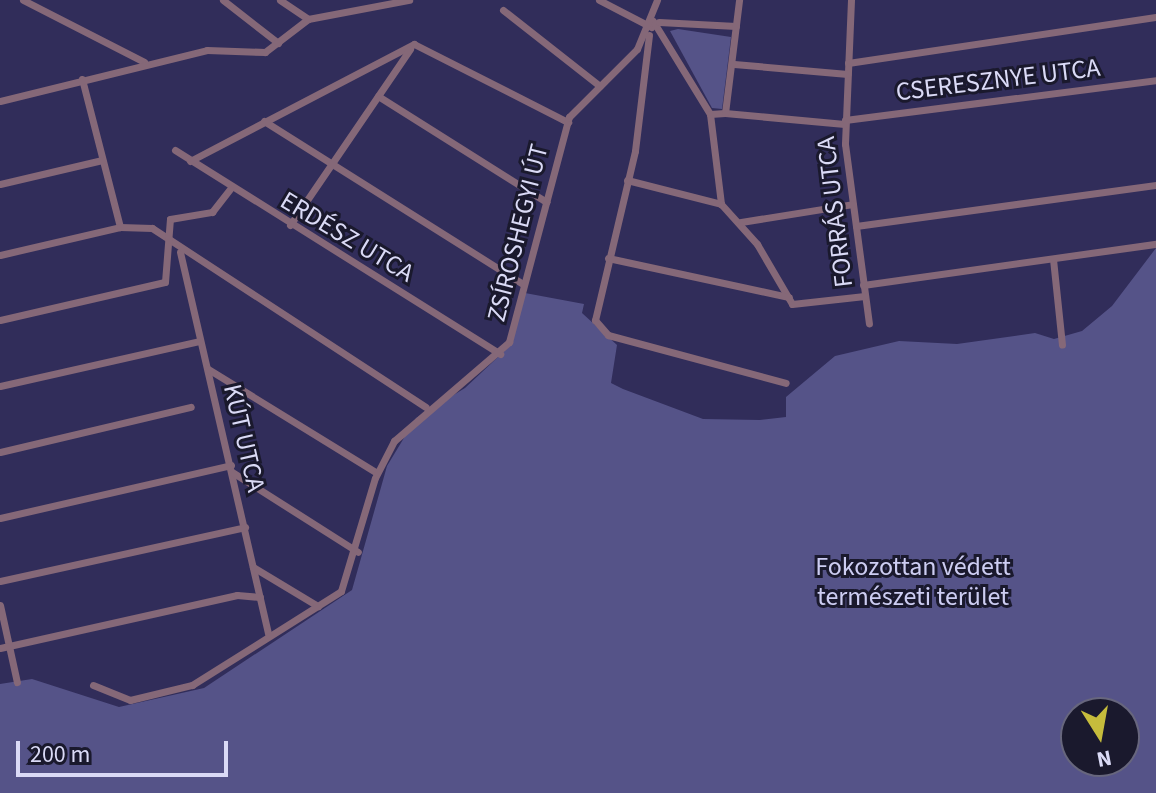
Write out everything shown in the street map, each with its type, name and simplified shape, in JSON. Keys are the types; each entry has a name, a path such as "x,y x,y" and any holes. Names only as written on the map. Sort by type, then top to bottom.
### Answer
{"street":[{"path":"23,0 144,62"},
{"path":"223,0 278,43"},
{"path":"280,0 308,19"},
{"path":"0,101 144,62 218,49 259,53 278,43 308,19 409,0"},
{"path":"599,0 653,26 736,26"},
{"path":"657,0 627,180 594,313 608,335 786,383"},
{"path":"725,113 734,64 739,0"},
{"name":"FORRÁS UTCA","path":"851,0 845,122 869,323"},
{"path":"503,10 600,86"},
{"path":"848,63 1156,17"},
{"path":"653,26 710,114 721,204"},
{"name":"ZSÍROSHEGYI ÚT","path":"93,685 130,700 189,686 343,588 358,552 377,473 426,407 500,354 515,330 523,284 568,122 653,26"},
{"path":"290,225 414,44"},
{"path":"190,161 414,44"},
{"path":"414,44 568,122"},
{"path":"734,64 848,74"},
{"path":"82,79 120,227"},
{"name":"CSERESZNYE UTCA","path":"710,114 845,122 1156,80"},
{"path":"0,93 10,98"},
{"path":"378,96 546,202"},
{"path":"264,121 523,284"},
{"name":"ERDÉSZ UTCA","path":"175,150 230,189 500,354"},
{"path":"0,184 102,160"},
{"path":"627,180 721,204 741,222 790,301"},
{"path":"856,226 1156,185"},
{"path":"0,320 165,282 172,244 173,214 212,212 230,189"},
{"path":"741,222 853,204"},
{"path":"0,255 120,227 152,228 180,252 426,407"},
{"path":"863,285 1156,244"},
{"name":"KÚT UTCA","path":"180,252 268,634"},
{"path":"608,258 790,301 865,296"},
{"path":"1053,259 1062,345"},
{"path":"0,386 199,341"},
{"path":"208,369 377,473"},
{"path":"0,452 191,407"},
{"path":"0,518 232,468 358,552"},
{"path":"0,581 245,527"},
{"path":"253,567 318,606"},
{"path":"0,648 237,595 260,597"},
{"path":"0,605 17,682"}],"green space":[{"path":"678,29 731,37 722,109 712,108 670,31"},
{"name":"Fokozottan védett természeti terület","path":"1156,248 1156,793 0,793 0,684 32,679 119,707 204,688 352,590 387,466 416,418 465,388 512,344 525,293 584,304 582,313 617,345 611,383 703,419 786,417 786,397 835,356 899,341 957,344 1035,333 1054,339 1082,331 1112,306"}]}
